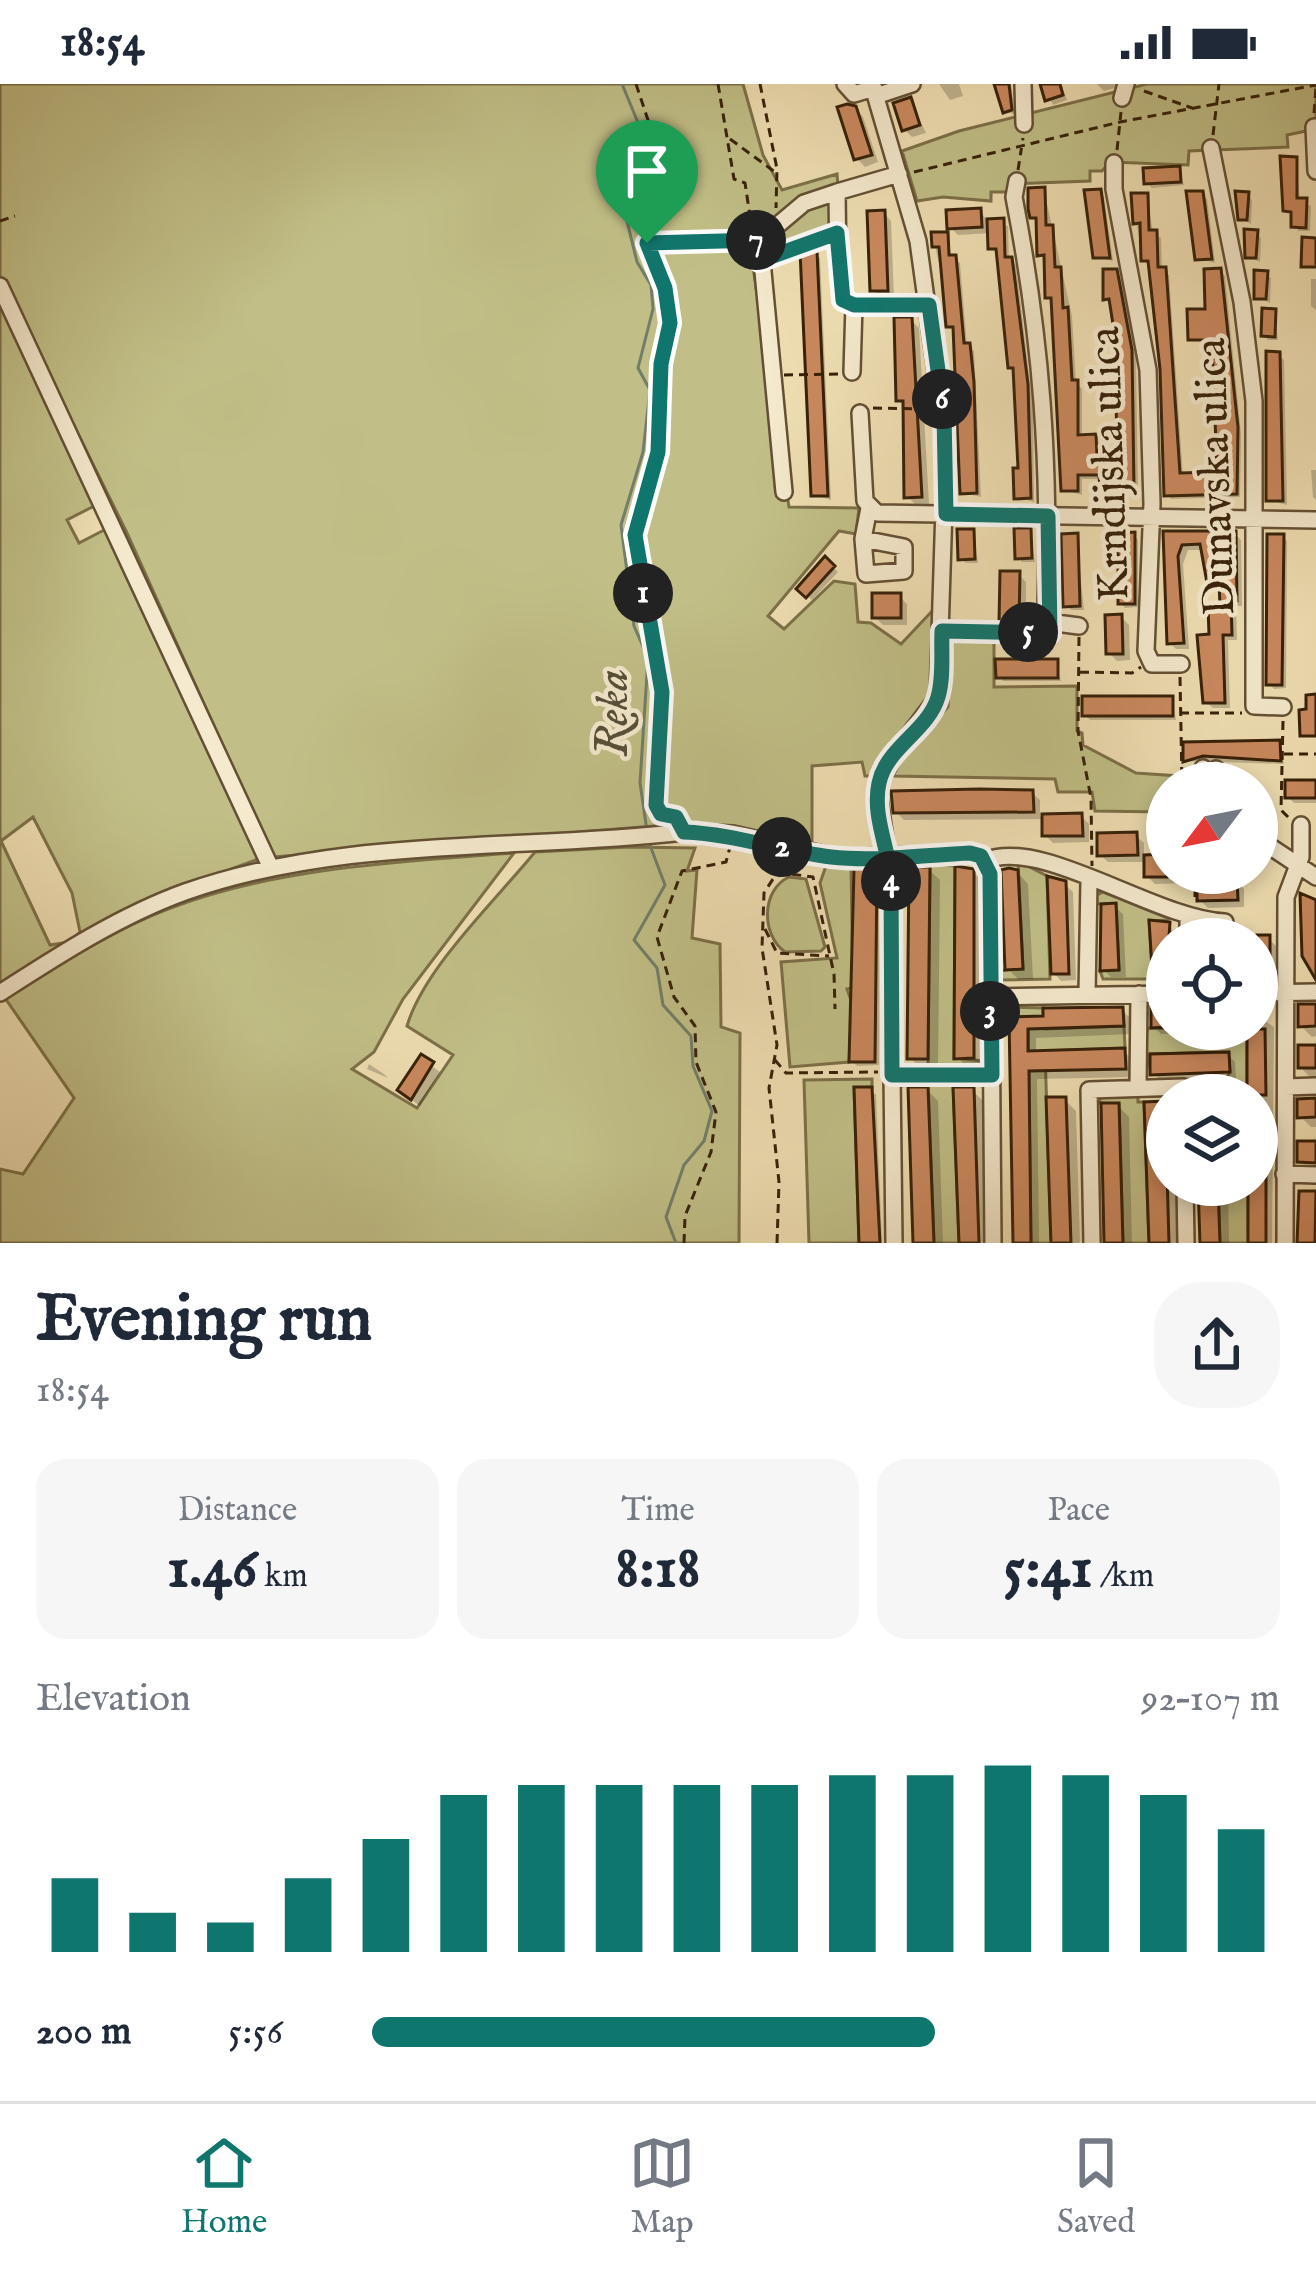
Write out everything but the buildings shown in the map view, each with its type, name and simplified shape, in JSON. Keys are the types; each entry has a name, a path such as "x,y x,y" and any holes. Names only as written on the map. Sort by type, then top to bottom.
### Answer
{"street":[{"path":"845,84 854,94 912,84"},
{"path":"1023,84 1024,124"},
{"path":"874,90 903,174 929,305 943,409 946,514 938,697 879,779 880,824 889,856 893,1243"},
{"path":"1314,127 1316,171"},
{"name":"Dunavska ulica","path":"1211,148 1252,370 1254,706"},
{"name":"Krndijska ulica","path":"1114,163 1114,189 1146,349 1152,518 1149,662 1180,664"},
{"path":"784,492 759,261 769,230 804,202 903,174"},
{"path":"1017,181 1014,197 1038,323 1047,419 1049,617 1063,627 1079,626"},
{"path":"837,192 838,267"},
{"path":"0,286 271,868"},
{"path":"852,372 854,305 929,305"},
{"path":"860,412 869,508 863,539"},
{"path":"869,508 877,513 1316,520"},
{"path":"1254,706 1283,707"},
{"path":"1285,1243 1286,897 1298,869 1301,825"},
{"path":"3,991 119,920 182,893 271,868 340,857 684,832 728,834 815,855 970,853 985,861 990,874 993,1243"},
{"path":"985,861 1000,854 1031,856 1187,918"},
{"path":"1278,854 1316,877"},
{"path":"1087,994 1089,880"},
{"path":"1278,992 1316,992"},
{"path":"1138,1088 1139,994"},
{"path":"990,997 1146,994"},
{"path":"892,1075 992,1075"},
{"path":"1286,1087 1316,1086"},
{"path":"1091,1243 1089,1090 1146,1088"},
{"path":"1285,1174 1316,1175"},
{"path":"1185,1206 1186,1243"}],"path":[{"path":"636,84 653,135 647,243 665,288 670,323 661,364 658,452 635,535 662,692 653,790 661,814 676,817 684,832"},
{"path":"718,84 734,179 745,183 750,216 769,230"},
{"path":"760,84 777,173 769,230"},
{"path":"1211,148 1220,84"},
{"path":"903,174 1120,122 1316,85 1314,127"},
{"path":"1144,91 1195,109"},
{"path":"1114,163 1120,122"},
{"path":"727,136 777,173"},
{"path":"1017,181 1022,148"},
{"path":"0,221 16,216"},
{"path":"647,243 769,230"},
{"path":"759,261 837,233"},
{"path":"770,375 852,372"},
{"path":"860,412 860,408 943,409"},
{"path":"942,631 1050,633 1049,617"},
{"path":"1079,626 1081,760 1093,822 1089,880"},
{"path":"1078,672 1132,673 1149,662"},
{"path":"1180,664 1181,762"},
{"path":"1180,713 1240,713 1254,706"},
{"path":"1283,707 1281,810 1301,825"},
{"path":"1282,754 1316,754"},
{"path":"684,1243 685,1216 711,1152 716,1112 696,1062 695,1025 674,997 657,937 682,871 727,862 731,856 728,834"},
{"path":"777,1243 779,1182 769,1088 775,1056 763,923 764,893 772,879 784,873 813,877 831,956 835,1009"},
{"path":"763,923 777,953 831,956"},
{"path":"775,1056 786,1073 892,1075"}],"shaded area":[{"path":"0,84 743,84 763,155 782,190 837,174 838,187 759,234 753,267 789,507 859,508 856,534 839,531 768,616 784,629 834,581 855,584 858,622 871,623 901,644 935,608 931,695 871,776 865,776 862,762 812,766 812,844 729,827 654,826 273,857 127,533 0,276"},
{"path":"1147,84 1316,84 1316,129 1287,135 1288,147 1189,151 1188,165 1110,162 1102,171 1090,171 1090,181 1010,184 1006,192 991,192 991,201 943,197 917,201 902,151 959,131"},
{"path":"832,195 833,233 762,258 780,228"},
{"path":"0,306 96,505 67,520 79,543 108,528 258,859 134,905 0,985","holes":["33,817 72,893 80,932 69,942 50,945 1,841"]},
{"path":"994,634 994,687 1077,686 1077,731 1082,733 1083,745 1146,774 1146,812 1095,811 1092,792 1058,792 1055,779 893,776 903,757 948,707 952,637"},
{"path":"695,848 687,871 697,870 692,938 720,944 721,1027 740,1033 739,1243 0,1243 0,1169 23,1174 74,1098 5,998 126,928 209,895 295,875 514,853 403,999 374,1052 352,1069 417,1108 453,1055 407,1026 429,981 463,935 535,852"},
{"path":"1018,861 1047,876 1050,979 999,980 998,971 1023,968"},
{"path":"827,863 851,863 849,1062 790,1067 781,962 837,958 820,883"},
{"path":"930,864 955,866 954,1058 983,1061 977,1066 928,1065"},
{"path":"789,877 806,879 825,947 821,951 785,952 772,935 769,902"},
{"path":"1103,892 1168,918 1146,918 1146,979 1103,979 1100,971 1119,969 1116,904 1097,904 1096,895"},
{"path":"1008,1007 1043,1008 1045,1029 1124,1026 1125,1048 1045,1051 1051,1243 1031,1243 1028,1017 1009,1017"},
{"path":"1146,1034 1146,1050 1247,1050 1247,1074 1229,1074 1228,1052 1150,1054 1145,1076"},
{"path":"872,1079 872,1087 854,1088 859,1243 809,1243 804,1080"},
{"path":"908,1080 978,1080 983,1086 953,1083 959,1243 934,1243 928,1084 900,1086"},
{"path":"1138,1094 1138,1102 1144,1102 1149,1243 1123,1243 1119,1104 1099,1103 1101,1097"},
{"path":"1219,1206 1248,1206 1248,1243 1220,1243"}],"waterway":[{"name":"Reka","path":"622,84 639,125 625,213 637,262 651,285 653,309 638,368 650,390 643,452 621,525 634,626 648,658 640,783 647,831"},
{"name":"Reka","path":"648,840 665,885 634,940 657,968 663,1005 691,1036 693,1066 712,1111 704,1141 684,1165 666,1217 676,1243"}],"route":[{"path":"647,243 665,288 670,323 661,364 658,452 635,535 643,598 660,662 656,805 661,814 676,817 684,832 734,834 815,855 857,859 889,856 970,853 981,856 990,874 992,1075 892,1075 891,878 889,856 880,824 879,779 938,697 942,631 1050,633 1048,516 946,514 944,414 929,305 854,305 843,300 837,233 759,261 760,240 647,243"}]}
